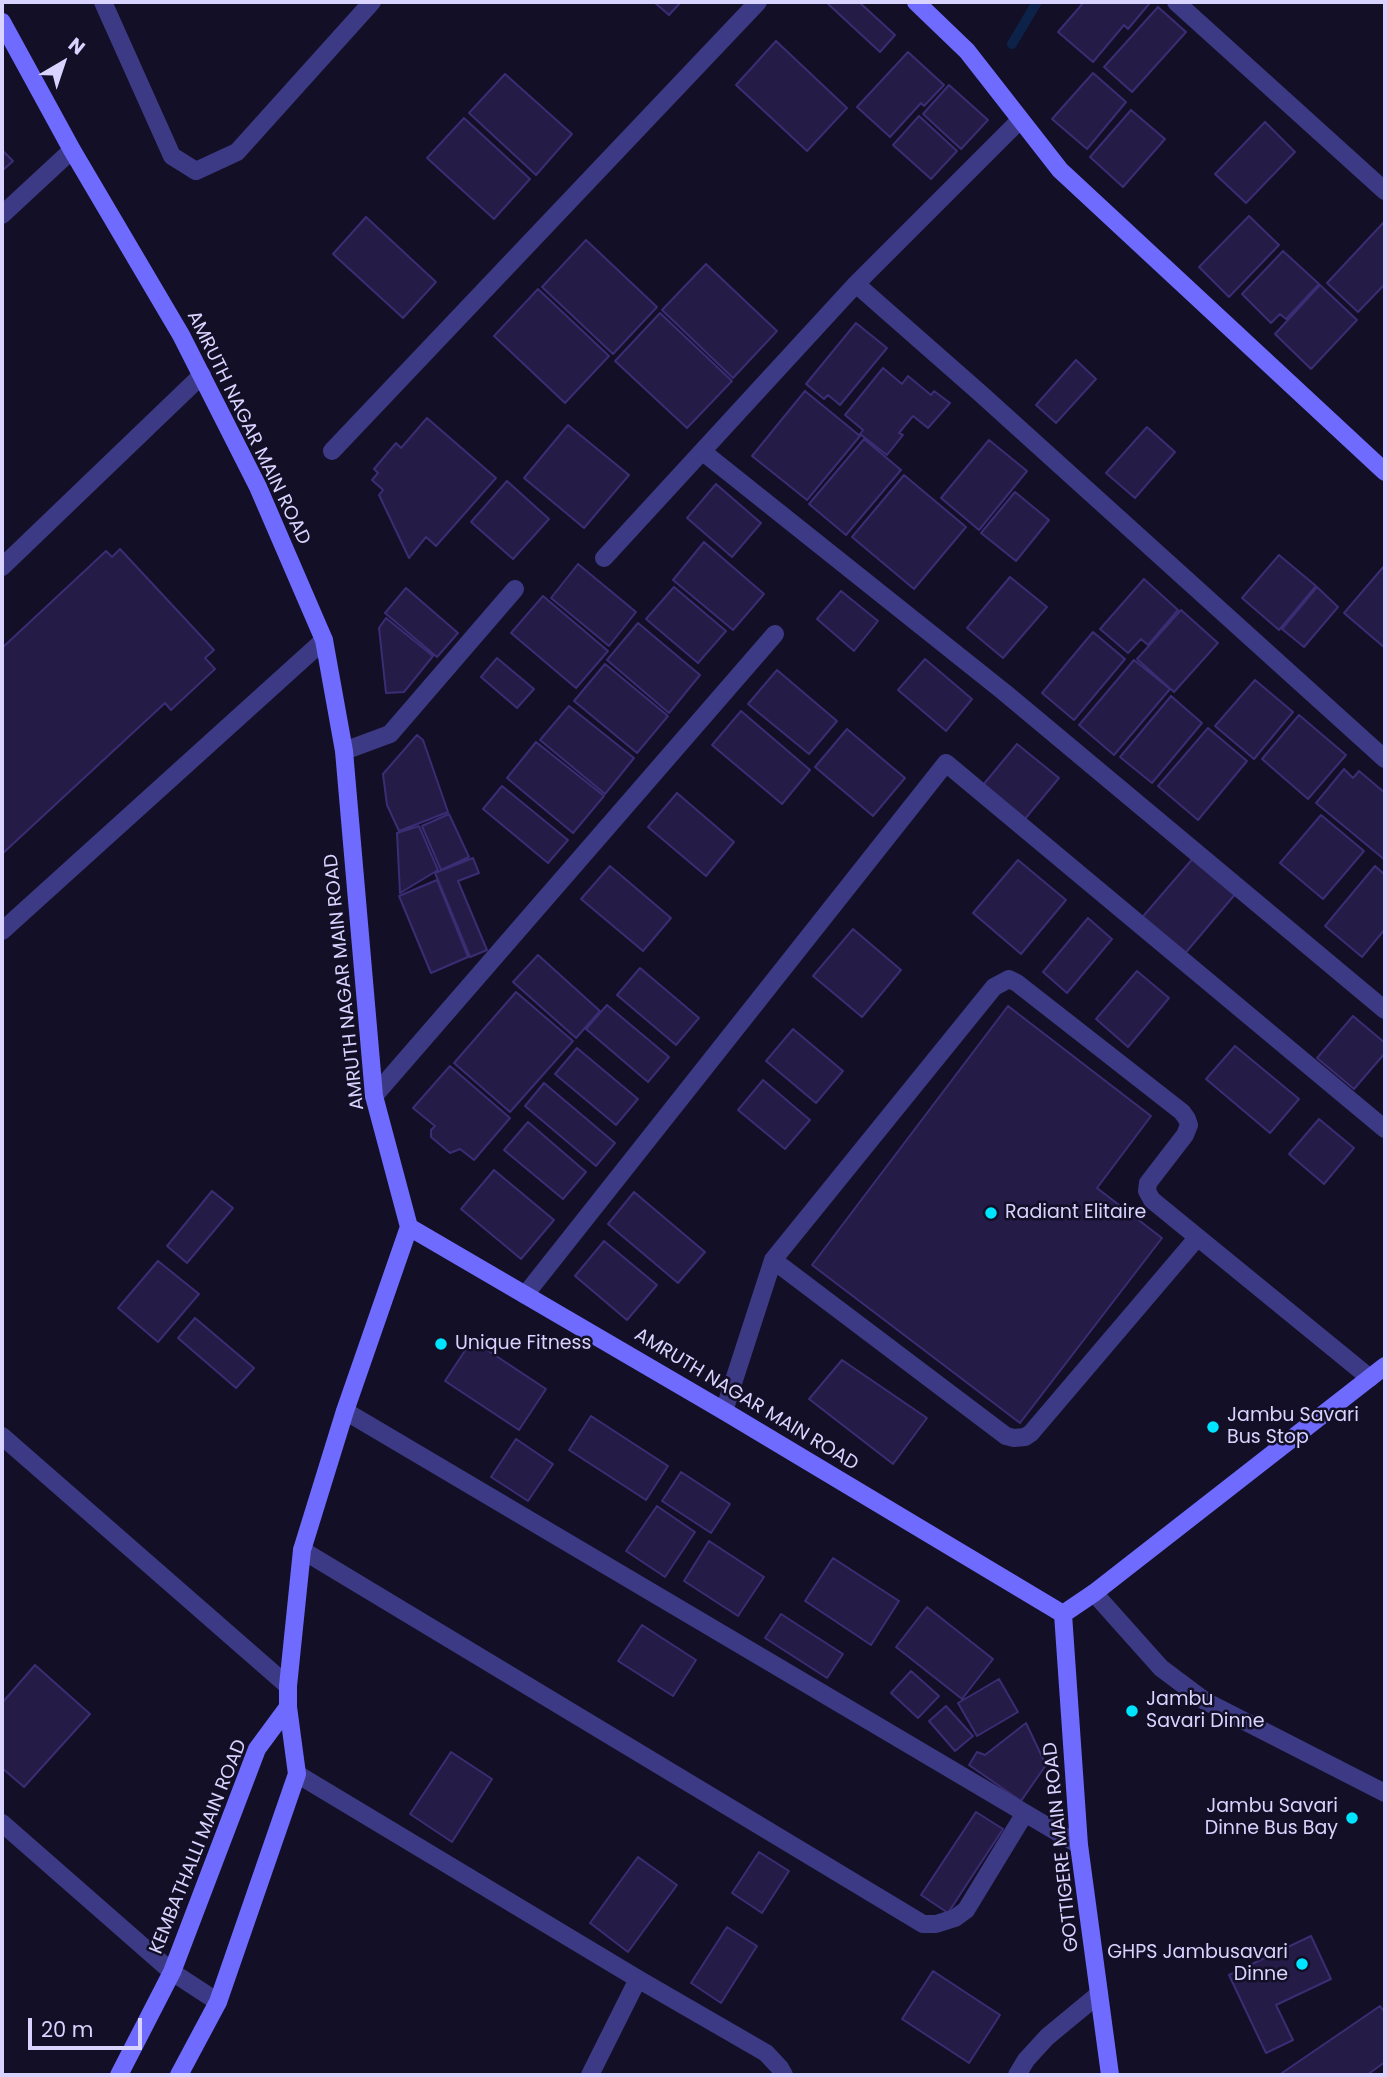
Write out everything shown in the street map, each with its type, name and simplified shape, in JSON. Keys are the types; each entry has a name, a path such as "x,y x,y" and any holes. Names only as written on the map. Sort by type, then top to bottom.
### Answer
{"main road":[{"path":"916,2 967,51 1060,170 1385,472"},
{"name":"AMRUTH NAGAR MAIN ROAD","path":"2,22 72,150 202,375 258,487 324,640 344,751 374,1096 409,1227 1063,1614"},
{"path":"179,2075 218,2002 297,1774 288,1707 288,1686 302,1550 345,1411 409,1227"},
{"path":"1063,1614 1094,1593 1385,1366"},
{"name":"GOTTIGERE MAIN ROAD","path":"1063,1614 1079,1845 1110,2075"},
{"name":"KEMBATHALLI MAIN ROAD","path":"119,2075 172,1972 257,1749 288,1707"}],"street":[{"path":"103,2 172,156 196,171 237,152 372,2"},
{"path":"332,451 758,2"},
{"path":"1176,2 1385,191"},
{"path":"604,558 856,284 1020,120"},
{"path":"2,215 72,150"},
{"path":"856,284 1385,759"},
{"path":"2,567 202,375"},
{"path":"703,452 1004,692 1385,1010"},
{"path":"344,751 390,734 515,589"},
{"path":"374,1096 775,634"},
{"path":"2,931 324,640"},
{"path":"524,1295 946,764 1385,1129"},
{"path":"724,1411 773,1260 994,987 1009,979 1182,1112 1189,1125 1185,1135 1148,1183 1147,1191 1152,1200 1370,1378"},
{"path":"773,1260 1006,1436 1014,1438 1025,1437 1031,1433 1197,1238"},
{"path":"345,1411 1079,1845"},
{"path":"2,1436 288,1686"},
{"path":"302,1550 923,1924 936,1924 955,1918 966,1910 1025,1814"},
{"path":"1094,1593 1161,1668 1205,1701 1385,1793"},
{"path":"297,1774 766,2053 784,2075"},
{"path":"2,1823 172,1972 218,2002"},
{"path":"590,2075 638,1979"},
{"path":"1017,2075 1026,2060 1047,2037 1100,1994"}],"building":[{"path":"654,2 681,2 669,15"},
{"path":"826,2 859,2 895,35 880,52"},
{"path":"1084,2 1149,4 1128,29 1124,25 1093,62 1058,32"},
{"path":"1158,7 1186,32 1132,92 1104,67"},
{"path":"776,41 847,108 807,151 736,85"},
{"path":"908,52 944,85 924,106 921,103 890,137 857,107"},
{"path":"1093,73 1126,102 1087,149 1052,119"},
{"path":"505,74 572,134 536,175 469,113"},
{"path":"949,85 988,120 961,149 923,114"},
{"path":"1131,110 1165,139 1123,187 1090,157"},
{"path":"919,116 957,151 931,179 893,145"},
{"path":"464,118 530,179 494,219 427,158"},
{"path":"1265,122 1295,152 1246,203 1215,174"},
{"path":"2,150 13,161 2,171"},
{"path":"1249,216 1279,245 1229,297 1199,267"},
{"path":"366,217 436,282 403,318 333,254"},
{"path":"1384,222 1385,284 1358,312 1327,283"},
{"path":"586,240 657,307 613,354 542,287"},
{"path":"1283,251 1319,284 1286,319 1280,314 1271,323 1242,294"},
{"path":"706,264 777,331 733,378 662,310"},
{"path":"1320,285 1357,320 1311,369 1275,334"},
{"path":"538,289 609,356 565,403 494,336"},
{"path":"660,313 732,381 687,428 615,361"},
{"path":"856,323 887,348 840,405 828,395 824,399 806,384"},
{"path":"1076,360 1096,379 1056,423 1036,405"},
{"path":"883,368 902,384 908,376 931,395 934,391 950,403 928,428 913,416 899,433 903,435 887,455 860,434 863,430 845,415"},
{"path":"805,391 860,436 807,500 752,456"},
{"path":"427,418 496,478 436,546 426,537 409,558 379,495 383,490 372,480 378,473 374,469 396,443 401,448"},
{"path":"568,425 629,475 584,528 524,478"},
{"path":"1147,427 1175,452 1135,498 1106,473"},
{"path":"864,439 901,470 846,535 809,504"},
{"path":"989,440 1027,471 979,530 941,498"},
{"path":"904,475 966,527 914,589 852,537"},
{"path":"507,481 549,519 513,559 471,522"},
{"path":"716,484 761,523 732,557 687,518"},
{"path":"1015,492 1049,520 1016,561 981,533"},
{"path":"704,542 764,594 733,630 673,580"},
{"path":"120,549 214,650 205,658 215,669 171,710 165,703 2,854 2,648 106,551 112,557"},
{"path":"1279,555 1316,586 1279,630 1242,598"},
{"path":"578,564 636,612 609,646 551,598"},
{"path":"1385,565 1385,648 1344,613"},
{"path":"1010,577 1047,607 1003,658 967,628"},
{"path":"1144,579 1178,610 1148,645 1141,639 1128,653 1100,629"},
{"path":"674,587 726,631 698,663 646,619"},
{"path":"1317,587 1338,607 1304,647 1282,629"},
{"path":"406,588 458,633 437,657 385,613"},
{"path":"841,591 878,621 854,651 817,619"},
{"path":"543,596 608,651 576,688 511,633"},
{"path":"1181,610 1218,643 1174,692 1137,659"},
{"path":"386,618 433,656 404,692 386,693 379,628"},
{"path":"638,623 700,675 669,713 607,660"},
{"path":"1093,632 1125,659 1074,720 1042,693"},
{"path":"497,658 534,689 517,708 481,677"},
{"path":"925,659 972,699 946,731 898,690"},
{"path":"1134,660 1170,689 1114,755 1079,725"},
{"path":"605,664 668,716 637,753 574,701"},
{"path":"777,670 837,721 809,754 748,704"},
{"path":"1255,680 1293,712 1254,759 1215,726"},
{"path":"1171,696 1202,723 1152,783 1120,757"},
{"path":"569,706 634,758 605,794 540,740"},
{"path":"741,711 810,770 782,804 712,745"},
{"path":"1299,715 1346,755 1308,799 1262,759"},
{"path":"1208,728 1247,761 1198,820 1158,786"},
{"path":"847,729 905,778 873,816 815,767"},
{"path":"417,735 423,740 448,812 399,831 387,805 383,774"},
{"path":"536,742 604,796 573,833 507,778"},
{"path":"1017,744 1059,778 1024,820 983,785"},
{"path":"1344,769 1353,778 1359,771 1385,793 1385,860 1316,803"},
{"path":"502,786 568,840 548,863 483,809"},
{"path":"677,793 734,842 706,876 648,827"},
{"path":"449,814 469,857 441,870 422,826"},
{"path":"1321,815 1364,851 1323,899 1280,863"},
{"path":"419,826 438,870 400,893 397,833"},
{"path":"1195,856 1237,892 1182,957 1139,921"},
{"path":"473,858 479,873 458,881 487,950 470,957 435,873"},
{"path":"1018,860 1066,900 1021,954 973,913"},
{"path":"610,866 671,918 643,951 581,899"},
{"path":"1375,866 1385,875 1385,929 1362,957 1325,926"},
{"path":"437,880 468,957 431,973 399,896"},
{"path":"1088,918 1112,939 1067,993 1043,972"},
{"path":"853,929 901,970 862,1017 813,976"},
{"path":"538,955 600,1011 576,1038 513,982"},
{"path":"640,968 699,1018 676,1045 617,995"},
{"path":"1137,971 1169,998 1128,1047 1096,1019"},
{"path":"516,992 573,1041 510,1112 454,1063"},
{"path":"607,1005 669,1057 648,1082 586,1029"},
{"name":"Radiant Elitaire","path":"1008,1006 1151,1116 1097,1188 1162,1238 1020,1423 812,1265"},
{"path":"1353,1016 1385,1043 1385,1053 1354,1089 1317,1058"},
{"path":"793,1029 843,1071 816,1103 766,1061"},
{"path":"1235,1046 1299,1099 1270,1133 1206,1079"},
{"path":"577,1048 638,1099 616,1125 555,1074"},
{"path":"450,1066 510,1118 474,1160 460,1149 450,1153 431,1137 431,1130 435,1126 413,1108"},
{"path":"763,1080 810,1120 785,1149 738,1110"},
{"path":"544,1083 615,1143 596,1166 525,1106"},
{"path":"1319,1119 1354,1148 1324,1184 1289,1154"},
{"path":"528,1122 586,1172 563,1199 504,1150"},
{"path":"494,1170 554,1220 521,1259 461,1209"},
{"path":"212,1191 233,1208 187,1263 167,1246"},
{"path":"634,1192 705,1252 678,1283 608,1224"},
{"path":"604,1241 657,1285 627,1320 575,1276"},
{"path":"158,1261 199,1294 158,1342 118,1308"},
{"path":"195,1318 254,1368 236,1388 178,1338"},
{"path":"472,1340 546,1389 519,1430 445,1381"},
{"path":"842,1360 927,1418 893,1464 809,1399"},
{"path":"591,1416 668,1466 646,1500 569,1450"},
{"path":"516,1439 553,1464 528,1501 491,1477"},
{"path":"681,1472 730,1504 711,1533 662,1501"},
{"path":"657,1506 695,1532 665,1577 626,1551"},
{"path":"709,1541 764,1577 738,1616 684,1581"},
{"path":"833,1558 899,1601 871,1645 805,1601"},
{"path":"927,1607 993,1659 962,1699 896,1647"},
{"path":"781,1614 843,1654 827,1678 765,1638"},
{"path":"642,1625 696,1660 673,1696 618,1661"},
{"path":"35,1665 90,1714 24,1787 2,1768 2,1703"},
{"path":"911,1671 939,1696 918,1718 891,1693"},
{"path":"999,1679 1018,1712 977,1736 958,1703"},
{"path":"946,1706 973,1736 955,1751 929,1721"},
{"path":"1026,1723 1046,1765 1021,1801 969,1765 977,1752 985,1755"},
{"path":"451,1752 492,1779 452,1842 410,1814"},
{"path":"976,1812 1003,1829 948,1913 921,1895"},
{"path":"759,1852 789,1871 762,1913 732,1893"},
{"path":"638,1857 677,1885 628,1952 590,1923"},
{"path":"727,1927 757,1946 721,2003 691,1983"},
{"path":"1311,1936 1331,1979 1276,2005 1293,2040 1266,2053 1229,1975"},
{"path":"933,1971 1000,2015 969,2063 902,2019"},
{"path":"1380,2006 1385,2013 1385,2062 1367,2075 1279,2075"}],"waterway":[{"path":"1012,44 1037,2"}],"place":[{"name":"Radiant Elitaire","path":"991,1213"},
{"name":"Unique Fitness","path":"441,1344"},
{"name":"Jambu Savari Bus Stop","path":"1213,1427"},
{"name":"Jambu Savari Dinne","path":"1132,1711"},
{"name":"Jambu Savari Dinne Bus Bay","path":"1352,1818"},
{"name":"GHPS Jambusavari Dinne","path":"1302,1964"}]}
